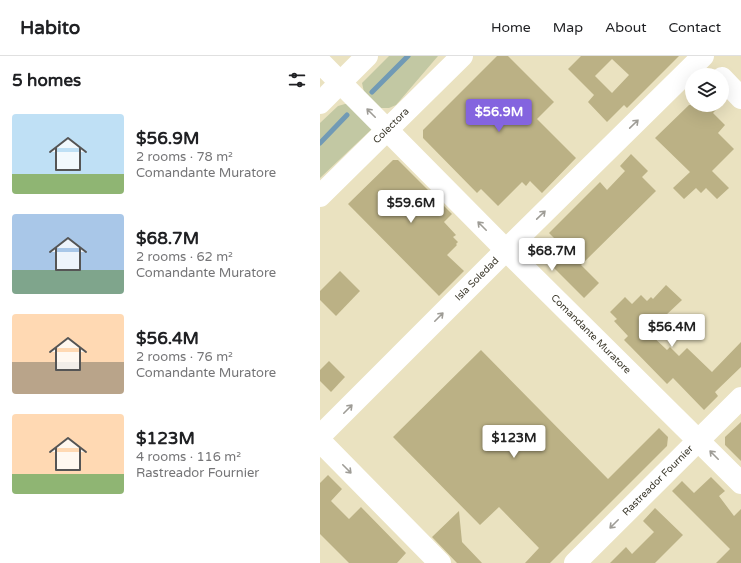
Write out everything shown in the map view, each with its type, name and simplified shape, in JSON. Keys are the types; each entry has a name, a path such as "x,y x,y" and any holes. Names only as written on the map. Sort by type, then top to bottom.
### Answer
{"street":[{"path":"320,103 367,56"},
{"name":"Colectora","path":"320,196 462,56"},
{"path":"702,57 712,68"},
{"name":"Isla Soledad","path":"320,436 702,57"},
{"name":"Comandante Muratore","path":"320,62 506,250 741,483"},
{"path":"729,85 741,98"},
{"name":"Rastreador Fournier","path":"575,563 741,398"},
{"path":"320,441 440,563"}],"green space":[{"path":"389,56 438,56 396,105 389,108 381,108 364,92 362,83"},
{"path":"353,104 374,127 320,178 320,123 338,106"}],"building":[{"path":"497,56 508,56 554,102 537,119 576,158 542,193 530,181 526,186 522,182 498,206 481,189 477,193 423,138 423,130"},
{"path":"581,56 679,56 627,108 624,105 607,122 588,102 594,95 568,69","holes":["612,59 629,75 612,93 595,76"]},
{"path":"685,109 685,112 714,112 713,113 725,125 718,133 734,149 712,171 729,188 717,199 706,188 701,193 696,188 684,199 673,188 690,172 655,138"},
{"path":"631,154 648,171 642,177 656,191 581,265 599,283 584,298 545,259 555,248 552,245 557,241 549,233 600,182 607,190 625,171 620,166"},
{"path":"393,160 398,160 452,214 444,222 456,235 453,237 458,242 447,255 464,271 439,296 348,204"},
{"path":"340,271 360,291 336,316 320,300 320,291"},
{"path":"666,285 682,300 648,332 667,350 670,347 679,356 687,348 712,372 741,342 741,367 715,392 718,396 704,410 673,378 667,384 624,340 628,336 614,321 617,319 610,312 625,297 632,304 641,295 647,301 651,297 653,299"},
{"path":"481,350 608,479 659,428 668,437 667,446 550,563 525,563 539,548 499,507 480,525 393,437"},
{"path":"329,361 345,377 331,392 320,381 320,370"},
{"path":"741,422 741,461 725,445 725,437"},
{"path":"328,475 342,489 331,501 349,519 361,507 406,553 397,563 349,563 320,534 320,483"},
{"path":"711,477 725,491 719,496 734,516 741,509 741,563 716,563 730,549 672,491 682,481 694,493"},
{"path":"655,508 683,535 655,563 610,563 626,547 632,554 654,532 643,521"},
{"path":"459,511 462,542 482,563 457,563 432,537"}],"waterway":[{"path":"372,92 408,56"},
{"path":"320,143 347,115"}]}
